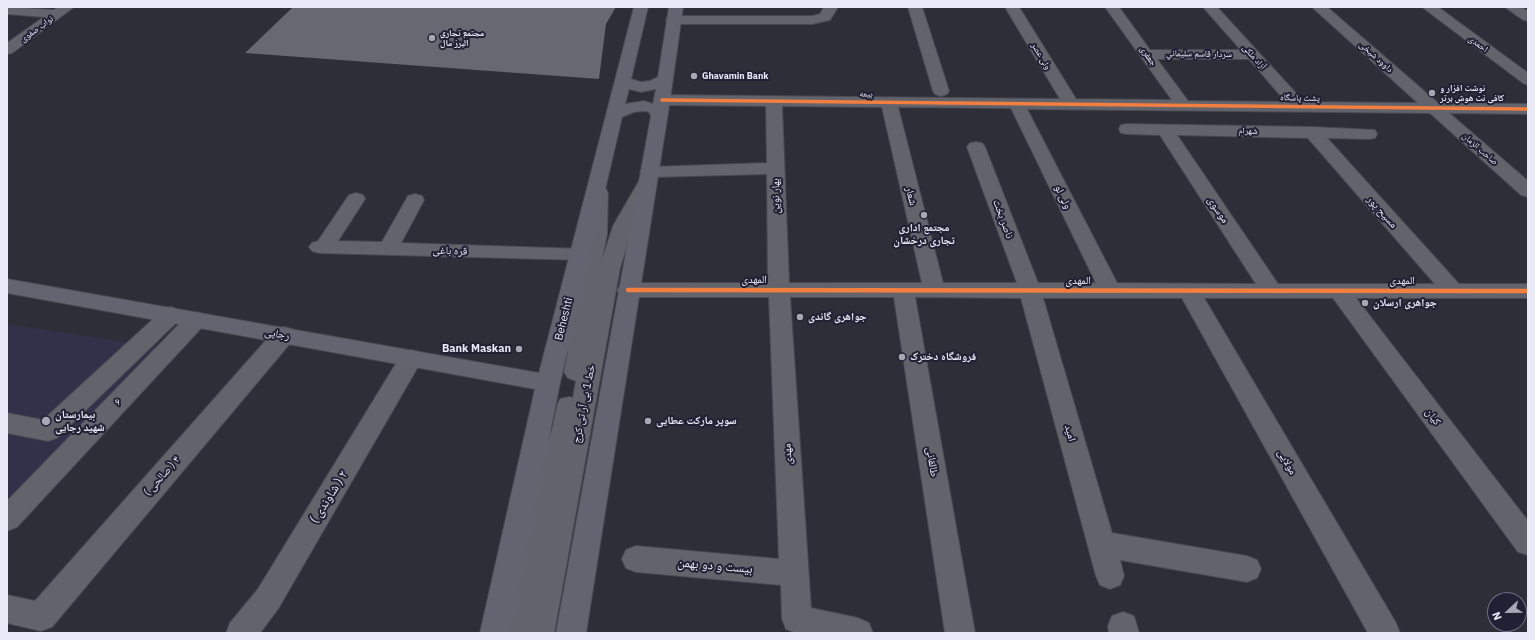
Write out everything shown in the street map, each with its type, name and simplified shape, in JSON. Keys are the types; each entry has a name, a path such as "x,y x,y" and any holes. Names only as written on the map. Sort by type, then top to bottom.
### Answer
{"main road":[{"name":"Beheshti","path":"495,633 548,383 641,7"},
{"path":"571,633 628,290 661,108 675,11"},
{"path":"624,80 630,85 641,87 654,85 665,79"},
{"path":"615,114 630,107 644,106 655,109 661,108"},
{"name":"رجایی","path":"7,286 548,383"}],"street":[{"path":"675,11 799,14 821,19 831,7"},
{"path":"915,7 941,91"},
{"name":"ولی عصر","path":"1012,7 1071,104"},
{"name":"جعفری","path":"1112,7 1183,105"},
{"name":"آزاد ملکی","path":"1210,7 1299,106"},
{"name":"داوود شیخی","path":"1319,7 1432,108"},
{"name":"احمدی","path":"1429,7 1528,80"},
{"path":"1512,7 1528,18"},
{"path":"7,10 62,10"},
{"name":"نواب صفوی","path":"7,50 62,10"},
{"name":"سردار قاسم سليماني","path":"1146,54 1252,55"},
{"name":"بیمه","path":"661,108 774,101 1071,104"},
{"name":"بهار نوین","path":"774,101 778,290"},
{"name":"شعار","path":"888,102 934,290"},
{"name":"ولی لو","path":"1017,104 1110,291"},
{"name":"پشت پاسگاه","path":"1071,104 1528,109"},
{"name":"صاحب الزمان","path":"1432,108 1528,191"},
{"name":"شهرام","path":"1127,129 1369,134"},
{"name":"موسوی","path":"1165,130 1272,291"},
{"name":"مسیح پور","path":"1312,132 1453,291"},
{"name":"ناصر بخت","path":"976,147 1030,291"},
{"path":"648,176 776,168"},
{"name":"خط 1 بی آر تی کرج","path":"514,633 541,508 565,426 579,357 583,308 597,234 600,175"},
{"name":"خط 1 بی آر تی کرج","path":"539,633 610,268 623,226 648,176"},
{"name":"قره باغی","path":"356,199 321,247 580,254"},
{"path":"388,249 415,200"},
{"name":"المهدی","path":"628,290 1528,292"},
{"name":"مهدی","path":"778,290 797,619 858,633"},
{"name":"طالقانی","path":"903,290 960,633"},
{"name":"امید","path":"1030,291 1110,576"},
{"name":"مولایی","path":"1189,291 1386,633"},
{"name":"کیان","path":"1339,291 1528,543"},
{"path":"7,423 48,431 171,315"},
{"name":"۶","path":"7,519 196,320"},
{"name":"( صالحی ) ۴","path":"7,609 41,617 284,335"},
{"name":"( شاوندی ) ۲","path":"241,633 268,599 411,358"},
{"path":"1102,544 1247,569"},
{"name":"بیست و دو بهمن","path":"636,559 794,573"}],"shaded area":[{"name":"بیمارستان شهید رجایی","path":"7,324 159,347 12,497 7,496"}],"building":[{"name":"مجتمع تجاری البرز مال","path":"293,7 616,7 606,24 599,79 245,53"}],"cycle path":[{"path":"662,100 1528,109"},
{"path":"628,290 1528,291"}],"place":[{"name":"مجتمع تجاری البرز مال","path":"432,38"},
{"name":"Ghavamin Bank","path":"694,76"},
{"name":"نوشت افزار و کافی نت هوش برتر","path":"1432,93"},
{"name":"مجتمع اداری تجاری درخشان","path":"924,215"},
{"name":"جواهری ارسلان","path":"1365,303"},
{"name":"جواهری گاندی","path":"800,317"},
{"name":"Bank Maskan","path":"519,349"},
{"name":"فروشگاه دخترک","path":"902,357"},
{"name":"بیمارستان شهید رجایی","path":"46,421"},
{"name":"سوپر مارکت عطایی","path":"648,421"}]}
